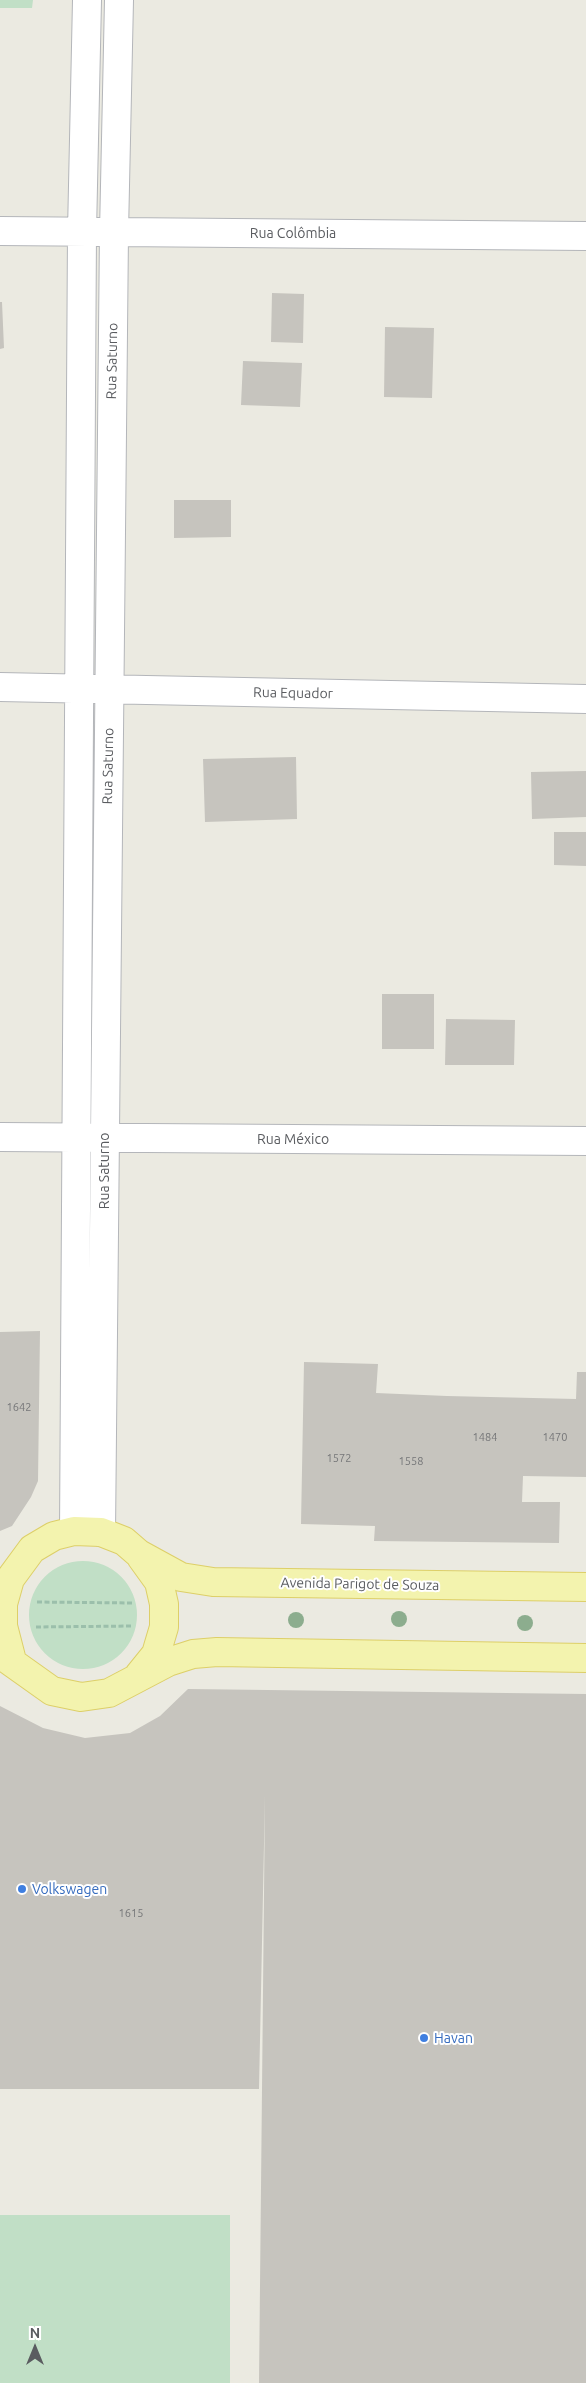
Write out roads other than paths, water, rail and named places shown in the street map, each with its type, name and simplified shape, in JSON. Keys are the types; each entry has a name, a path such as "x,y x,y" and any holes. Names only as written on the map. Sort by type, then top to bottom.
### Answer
{"main road":[{"name":"Avenida Parigot de Souza","path":"586,1587 213,1582 181,1577 139,1554 124,1541 101,1532 74,1531 54,1536 10,1566 10,1579 3,1604 6,1658 52,1692 81,1697 109,1693 138,1676 168,1662 193,1654 217,1652 586,1658"},
{"name":"Avenida Parigot de Souza","path":"138,1676 156,1654 164,1626 164,1604 159,1582 139,1554"}],"street":[{"name":"Rua Saturno","path":"74,1531 82,232 88,0"},
{"name":"Rua Saturno","path":"101,1532 108,688 119,0"},
{"name":"Rua Colômbia","path":"0,231 586,236"},
{"name":"Rua Equador","path":"0,687 586,699"},
{"name":"Rua México","path":"0,1137 586,1141"}],"place":[{"name":"Volkswagen","path":"22,1889"},
{"name":"Havan","path":"424,2038"}]}
